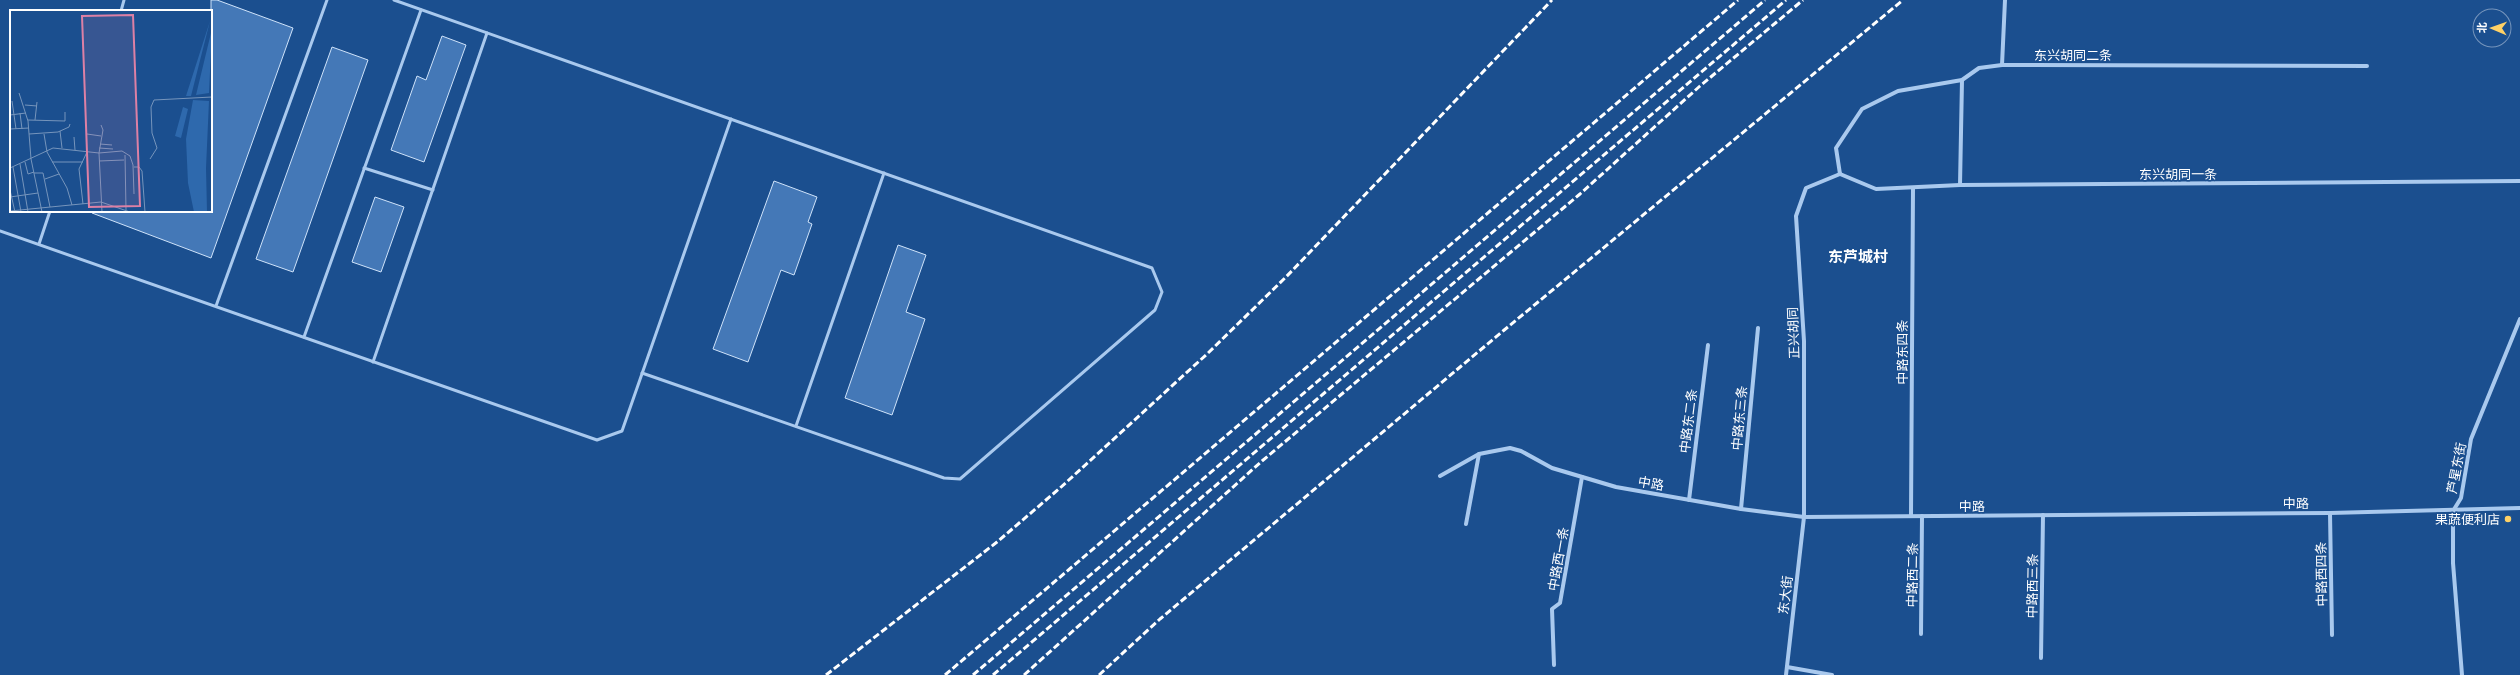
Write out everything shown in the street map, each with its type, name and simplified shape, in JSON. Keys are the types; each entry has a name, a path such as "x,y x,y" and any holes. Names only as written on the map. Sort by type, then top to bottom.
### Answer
{"street":[{"path":"2002,65 2005,0"},
{"name":"东兴胡同二条","path":"1840,174 1836,148 1862,109 1898,91 1962,80 1979,68 2002,65 2367,66"},
{"path":"1960,185 1962,80"},
{"name":"东兴胡同一条","path":"1840,174 1876,189 1960,185 2520,181"},
{"name":"正兴胡同","path":"1804,516 1804,341 1796,216 1806,188 1840,174"},
{"name":"中路东四条","path":"1911,516 1913,188"},
{"name":"芦星东街","path":"2462,675 2453,563 2453,511 2461,498 2471,439 2520,319"},
{"name":"中路东三条","path":"1741,509 1758,328"},
{"name":"中路东二条","path":"1689,500 1708,345"},
{"name":"中路","path":"1440,476 1479,454 1510,448 1521,451 1552,468 1616,487 1741,509 1804,516 2330,513 2453,511 2520,508"},
{"path":"1466,524 1479,454"},
{"name":"中路西一条","path":"1554,665 1552,609 1560,603 1582,477"},
{"name":"中路西四条","path":"2330,513 2332,635"},
{"name":"中路西三条","path":"2041,658 2043,515"},
{"name":"东大街","path":"1786,675 1804,516"},
{"name":"中路西二条","path":"1921,634 1922,516"},
{"path":"1787,667 1832,675"}],"lane":[{"path":"121,10 124,0"},
{"path":"216,306 327,0"},
{"path":"394,0 1152,268 1162,292 1155,310 960,479 944,478 642,372"},
{"path":"304,337 422,10"},
{"path":"373,362 488,33"},
{"path":"0,231 597,440 622,431 731,119"},
{"path":"364,168 433,190"},
{"path":"796,426 884,174"},
{"path":"39,244 50,212"}],"building":[{"path":"211,0 217,0 293,28 211,258 92,212 212,212"},
{"path":"442,36 466,45 424,162 391,150 417,76 426,80"},
{"path":"332,47 368,60 293,272 256,259"},
{"path":"774,181 817,197 808,222 812,224 794,275 781,270 748,362 713,349"},
{"path":"375,197 404,207 381,272 352,262"},
{"path":"898,245 926,255 906,312 925,319 892,415 845,398"}],"railway":[{"path":"826,675 997,542 1060,488 1207,354 1286,277 1552,0"},
{"path":"945,675 1738,0"},
{"path":"973,675 1765,0"},
{"path":"993,675 1786,0"},
{"path":"1024,675 1262,461 1580,194 1700,86 1803,0"},
{"path":"1099,675 1160,619 1503,331 1903,0"}],"place":[{"name":"果蔬便利店","path":"2508,519"}],"district":[{"name":"东芦城村","path":"1858,257"}]}
